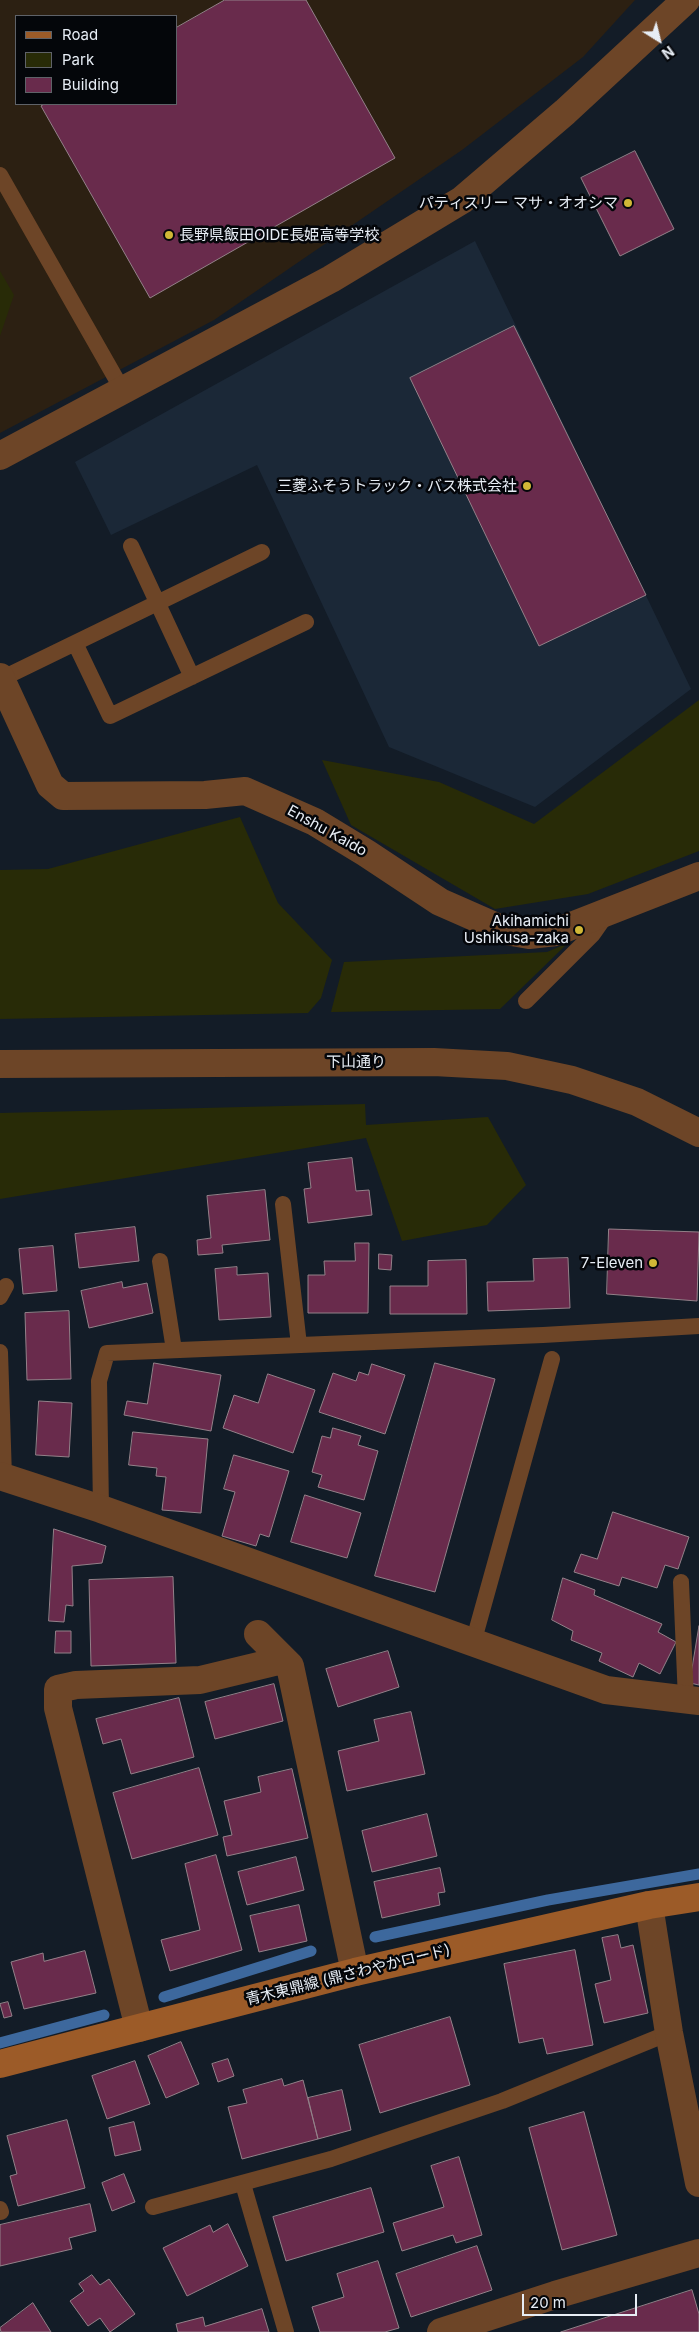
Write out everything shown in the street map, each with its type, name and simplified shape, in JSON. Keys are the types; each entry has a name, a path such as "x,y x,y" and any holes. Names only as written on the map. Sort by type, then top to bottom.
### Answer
{"main road":[{"name":"青木東鼎線 (鼎さわやかロード)","path":"0,2064 355,1972 649,1905 699,1898"}],"street":[{"path":"0,456 330,280 462,200 565,112 686,0"},
{"name":"Enshu Kaido","path":"1,678 50,785 64,796 205,795 245,792 315,822 440,902 506,931 529,935 556,932 699,876"},
{"name":"下山通り","path":"0,1064 434,1062 507,1066 572,1080 637,1102 699,1133"},
{"path":"2,1477 102,1509 606,1690 692,1701"},
{"path":"258,1634 290,1666 355,1972"},
{"path":"139,2028 58,1708 58,1688 76,1685 200,1680 284,1660"},
{"path":"649,1905 669,2033 699,2184"},
{"path":"442,2332 555,2295 699,2253"}],"lane":[{"path":"0,175 123,391"},
{"path":"131,546 192,677"},
{"path":"1,678 262,552"},
{"path":"75,642 110,716 306,622"},
{"path":"526,1001 593,934 610,910"},
{"path":"283,1204 299,1345"},
{"path":"160,1261 174,1350"},
{"path":"102,1509 99,1381 107,1353 699,1326"},
{"path":"0,1352 2,1477"},
{"path":"473,1643 552,1359"},
{"path":"681,1582 692,1701"},
{"path":"153,2207 243,2184 331,2158 502,2101 669,2033"},
{"path":"243,2184 286,2332"}],"shaded area":[{"name":"長野県飯田OIDE長姫高等学校","path":"0,0 635,0 583,57 462,150 214,320 0,433"},
{"path":"475,241 691,689 535,807 389,747 257,465 111,535 75,462"}],"green space":[{"path":"0,271 14,295 0,336"},
{"path":"699,700 699,851 588,894 495,909 351,825 322,760 439,782 534,824"},
{"path":"240,817 278,903 332,960 321,998 308,1013 0,1019 0,870 48,869"},
{"path":"568,943 500,1009 331,1012 344,962 547,952"},
{"path":"365,1104 366,1125 488,1117 526,1185 487,1225 402,1241 366,1138 0,1199 0,1113"}],"building":[{"path":"225,0 306,0 395,158 150,298 41,106 178,105 178,27"},
{"name":"パティスリー マサ・オオシマ","path":"635,151 674,229 620,256 581,178"},
{"name":"三菱ふそうトラック・バス株式会社","path":"514,326 646,595 539,646 410,378"},
{"path":"352,1158 356,1191 369,1190 372,1215 308,1223 304,1189 311,1188 308,1163"},
{"path":"265,1190 270,1240 222,1245 223,1253 198,1255 197,1240 211,1238 207,1196"},
{"path":"135,1227 139,1261 79,1268 75,1234"},
{"name":"7-Eleven","path":"609,1229 699,1232 697,1301 607,1294"},
{"path":"355,1243 369,1243 368,1313 308,1313 308,1275 325,1275 324,1261 355,1261"},
{"path":"53,1246 57,1291 23,1294 19,1249"},
{"path":"379,1254 392,1255 391,1270 379,1269"},
{"path":"568,1258 570,1308 488,1311 487,1282 534,1281 533,1259"},
{"path":"466,1260 467,1314 390,1314 390,1286 428,1286 428,1261"},
{"path":"237,1267 237,1275 268,1273 271,1317 219,1320 215,1269"},
{"path":"122,1282 123,1288 147,1283 153,1313 89,1328 81,1291"},
{"path":"69,1311 71,1379 27,1380 25,1313"},
{"path":"154,1363 221,1375 211,1431 124,1415 127,1401 147,1404"},
{"path":"435,1363 495,1379 435,1592 375,1576"},
{"path":"372,1364 405,1375 385,1434 319,1412 333,1373 356,1381 359,1372 368,1375"},
{"path":"268,1374 315,1390 293,1453 223,1428 234,1395 258,1403"},
{"path":"39,1401 72,1403 69,1457 36,1455"},
{"path":"333,1428 361,1436 358,1445 378,1451 364,1500 318,1487 322,1475 312,1472 322,1436 330,1438"},
{"path":"133,1432 208,1439 201,1513 162,1510 166,1477 156,1476 157,1468 129,1465"},
{"path":"234,1455 289,1471 269,1537 260,1534 256,1546 222,1536 235,1492 224,1489"},
{"path":"305,1495 361,1513 347,1558 291,1542"},
{"path":"613,1512 689,1537 678,1569 665,1565 657,1588 622,1577 619,1586 574,1572 581,1554 597,1559"},
{"path":"54,1529 106,1546 102,1563 72,1566 73,1606 66,1605 64,1622 49,1621"},
{"path":"173,1577 176,1663 91,1666 89,1580"},
{"path":"563,1578 595,1590 594,1595 662,1624 658,1632 676,1642 660,1674 639,1663 633,1677 599,1661 602,1653 571,1640 573,1631 552,1620"},
{"path":"699,1626 699,1685 690,1683"},
{"path":"56,1631 71,1631 71,1653 55,1653"},
{"path":"388,1651 399,1687 338,1707 326,1669"},
{"path":"274,1684 283,1721 215,1739 205,1702"},
{"path":"179,1698 194,1757 131,1774 121,1739 103,1744 96,1719"},
{"path":"411,1712 425,1774 347,1791 338,1751 379,1741 374,1720"},
{"path":"199,1768 218,1835 132,1859 113,1793"},
{"path":"292,1769 308,1838 227,1856 223,1837 232,1835 224,1801 261,1792 258,1777"},
{"path":"427,1814 437,1856 372,1872 362,1831"},
{"path":"216,1855 242,1950 170,1971 161,1940 200,1930 185,1864"},
{"path":"296,1857 304,1890 247,1905 238,1872"},
{"path":"440,1868 445,1892 438,1893 440,1905 382,1918 374,1882"},
{"path":"299,1905 307,1941 259,1952 250,1916"},
{"path":"618,1935 621,1948 633,1945 648,2013 604,2023 595,1984 611,1980 602,1938"},
{"path":"575,1950 593,2045 547,2054 543,2038 519,2043 504,1964"},
{"path":"85,1951 96,1993 24,2009 11,1962 43,1953 44,1961"},
{"path":"8,2002 12,2016 4,2018 0,2004"},
{"path":"450,2017 470,2085 380,2113 359,2045"},
{"path":"181,2042 199,2084 166,2098 148,2056"},
{"path":"228,2059 234,2076 218,2082 212,2064"},
{"path":"135,2061 150,2104 107,2119 92,2076"},
{"path":"282,2079 284,2086 303,2080 318,2139 242,2159 228,2107 247,2103 243,2090"},
{"path":"342,2090 351,2130 318,2139 308,2098"},
{"path":"584,2112 617,2235 562,2250 529,2128"},
{"path":"67,2120 85,2188 18,2206 10,2176 17,2174 7,2136"},
{"path":"134,2122 141,2150 115,2156 109,2128"},
{"path":"459,2157 482,2235 456,2243 453,2235 402,2251 393,2223 444,2207 431,2166"},
{"path":"124,2174 135,2202 112,2211 102,2183"},
{"path":"371,2188 384,2232 286,2261 273,2217"},
{"path":"90,2204 96,2231 69,2238 72,2249 0,2266 0,2225"},
{"path":"228,2224 248,2266 187,2296 163,2248 210,2225 213,2232"},
{"path":"477,2246 492,2290 411,2317 396,2274"},
{"path":"378,2261 399,2328 385,2332 320,2332 312,2307 344,2297 337,2274"},
{"path":"92,2275 100,2285 109,2279 135,2314 110,2332 100,2318 88,2326 70,2301 84,2291 79,2284"},
{"path":"692,2290 699,2314 699,2332 561,2332"},
{"path":"33,2303 51,2332 1,2332 0,2328"},
{"path":"262,2309 269,2332 178,2332 176,2324 203,2317 205,2326"}],"waterway":[{"path":"375,1937 548,1900 699,1874"},
{"path":"164,1997 311,1951"},
{"path":"0,2043 104,2015"}],"place":[{"name":"パティスリー マサ・オオシマ","path":"628,203"},
{"name":"長野県飯田OIDE長姫高等学校","path":"169,235"},
{"name":"三菱ふそうトラック・バス株式会社","path":"527,486"},
{"name":"Akihamichi Ushikusa-zaka","path":"579,930"},
{"name":"7-Eleven","path":"653,1263"}]}
